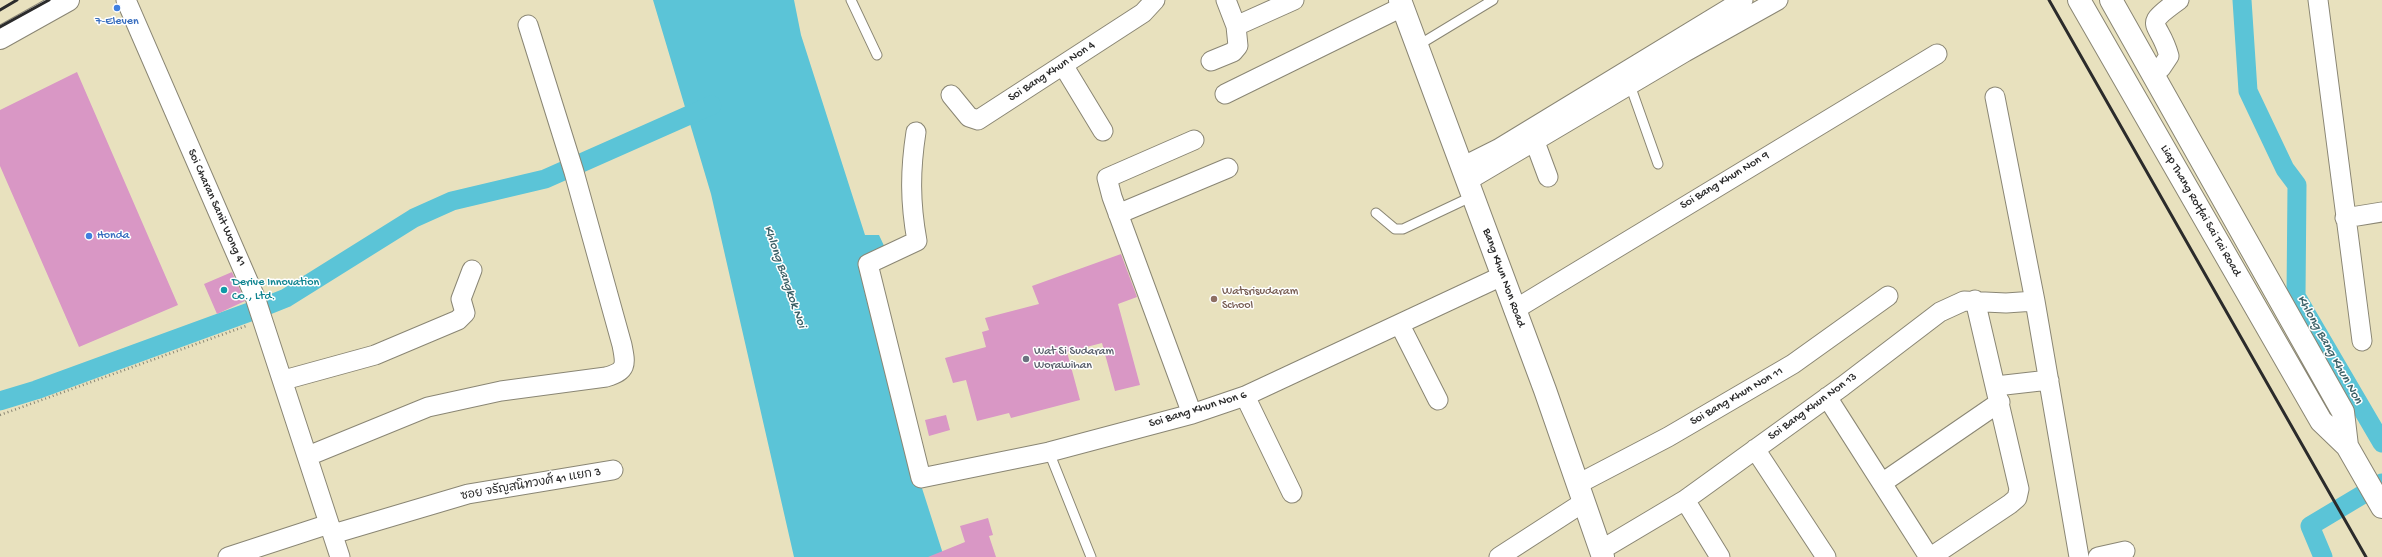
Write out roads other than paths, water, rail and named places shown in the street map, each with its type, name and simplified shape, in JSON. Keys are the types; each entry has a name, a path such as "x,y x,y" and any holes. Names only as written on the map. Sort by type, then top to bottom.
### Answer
{"main road":[{"path":"0,38 68,0"},
{"name":"Liap Thang Rotfai Sai Tai Road","path":"2079,0 2321,421 2347,446"},
{"path":"2111,0 2343,412 2347,446 2382,507"},
{"name":"Bang Khun Non Road","path":"1401,4 1502,276 1602,554"}],"street":[{"name":"Soi Charan Sanit Wong 41","path":"126,0 264,320 340,557"},
{"name":"Soi Bang Khun Non 4","path":"951,95 969,117 978,120 1143,13 1156,0"},
{"path":"1211,61 1233,52 1238,46 1236,26 1226,0"},
{"path":"1236,26 1294,0"},
{"path":"1467,182 1498,149 1743,0"},
{"path":"1467,182 1685,52 1778,0"},
{"path":"2152,72 2161,68 2169,56 2156,27 2156,16 2179,0"},
{"path":"2318,0 2362,341"},
{"path":"1225,94 1401,4"},
{"path":"308,456 428,407 501,391 606,377 619,374 623,369 625,360 622,344 574,172 528,25"},
{"name":"Soi Bang Khun Non 9","path":"1514,310 1937,54"},
{"path":"1063,65 1102,131"},
{"path":"1995,97 2036,301 2079,557"},
{"name":"Soi Bang Khun Non 6","path":"916,132 910,167 911,208 917,241 868,264 921,478 1049,452 1192,414 1245,396 1400,325 1502,276"},
{"path":"1192,414 1118,214 1107,178 1194,140"},
{"path":"1535,142 1548,177"},
{"path":"1118,214 1228,168"},
{"path":"2346,218 2382,212"},
{"path":"284,380 375,355 458,320 465,313 461,299 472,270"},
{"name":"Soi Bang Khun Non 11","path":"1499,557 1581,493 1668,438 1793,364 1888,296"},
{"path":"1827,397 1930,557 2017,498 2019,488 1975,300"},
{"name":"Soi Bang Khun Non 13","path":"1602,554 1684,500 1827,397 1940,312 1964,301 1975,300 2006,303 2036,301"},
{"path":"1400,325 1438,400"},
{"path":"1882,483 1998,394 2049,380"},
{"path":"1245,396 1292,493"},
{"path":"1755,449 1826,557"},
{"name":"ซอย จรัญสนิทวงศ์ 41 แยก 3","path":"228,557 468,494 613,470"},
{"path":"1684,500 1720,557"},
{"path":"2101,557 2125,551"}],"lane":[{"path":"851,0 876,55"},
{"path":"1417,47 1492,0"},
{"path":"1630,85 1658,164"},
{"path":"1376,213 1395,229 1403,229 1467,182"},
{"path":"1049,452 1090,557"}],"water":[{"name":"Khlong Bangkok Noi","path":"653,0 794,0 801,35 865,235 879,235 886,250 864,259 921,485 944,557 794,557 711,194"}],"waterway":[{"name":"Khlong Bang Khun Non","path":"2242,0 2248,91 2285,169 2297,185 2296,296 2382,443"},
{"path":"0,401 36,390 286,298 414,218 452,201 545,179 712,105"},
{"name":"Khlong Bang Khun Non","path":"2323,557 2310,526 2382,483"}],"railway":[{"path":"0,10 17,0"},
{"path":"0,27 49,0"},
{"path":"2049,0 2366,557"}],"place":[{"name":"7-Eleven","path":"117,8"},
{"name":"Honda","path":"89,236"},
{"name":"Derive Innovation Co., Ltd.","path":"224,290"},
{"name":"Watsrisudaram School","path":"1214,299"},
{"name":"Wat Si Sudaram Worawihan","path":"1026,359"}]}
